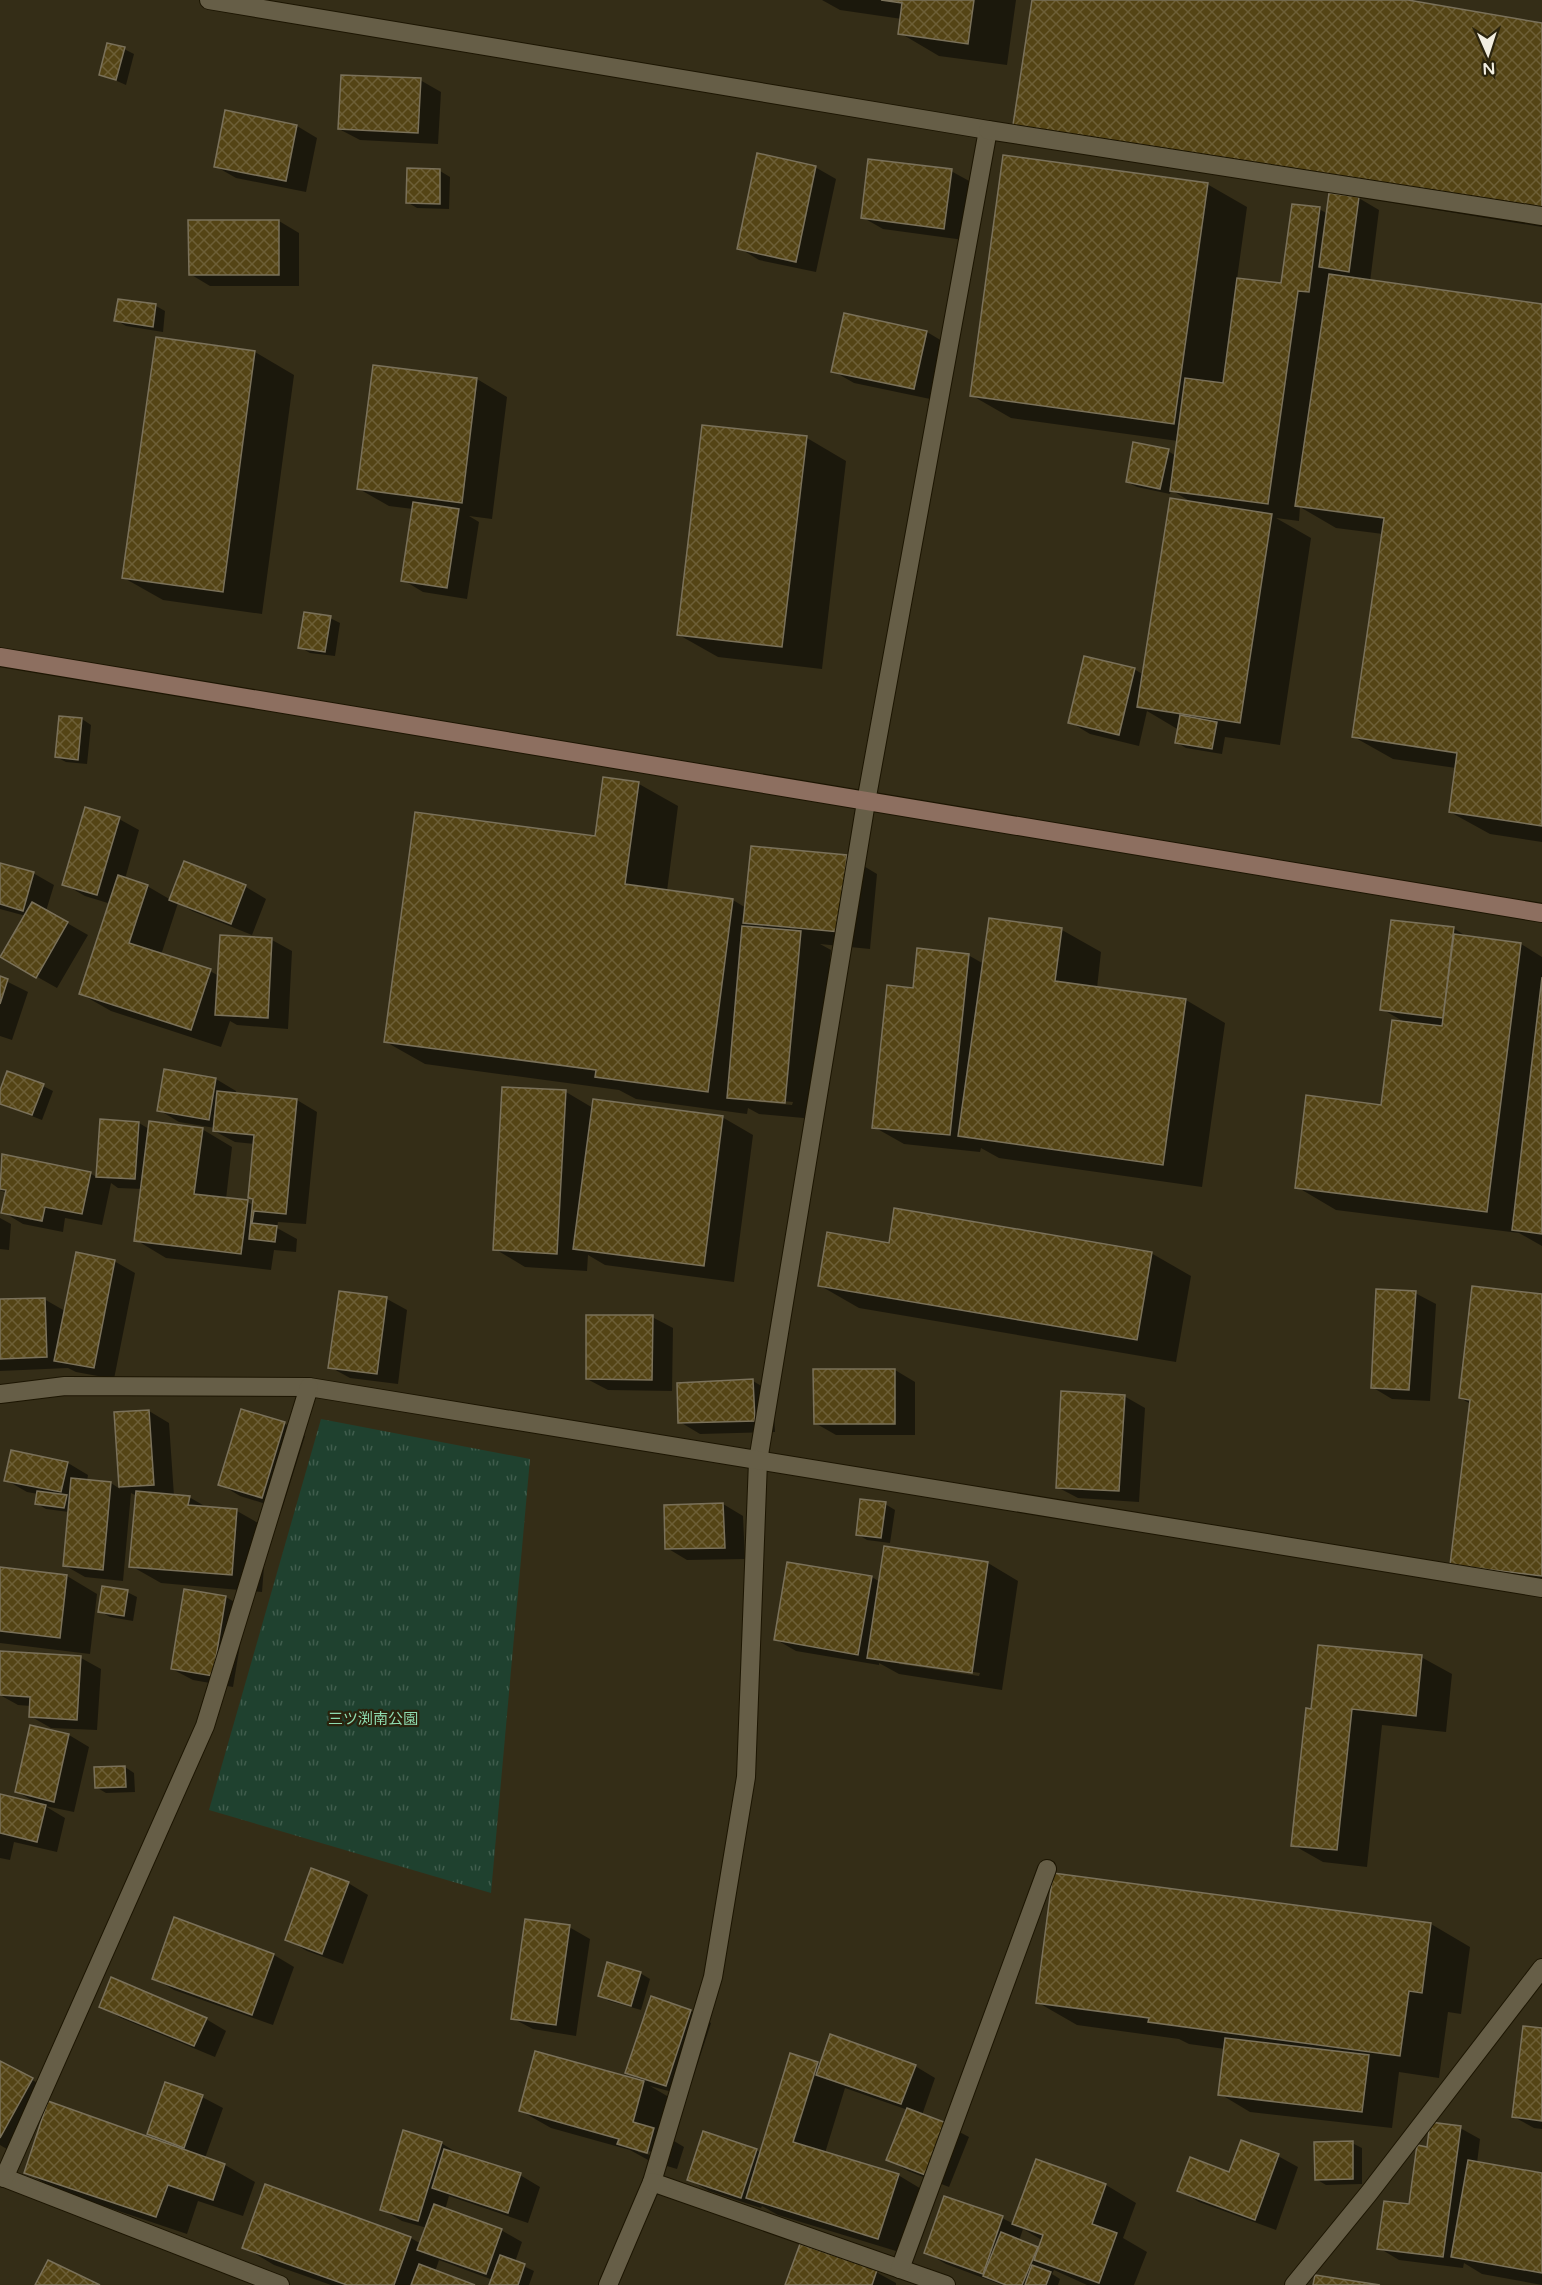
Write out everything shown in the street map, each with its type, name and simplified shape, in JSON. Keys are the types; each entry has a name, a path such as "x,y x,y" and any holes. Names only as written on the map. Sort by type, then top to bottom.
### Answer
{"street":[{"path":"208,0 988,130 1542,216"},
{"path":"608,2285 652,2182 713,1977 746,1777 758,1461 866,802 988,130"},
{"path":"0,657 1542,913"},
{"path":"0,1394 65,1386 309,1387 1542,1588"},
{"path":"280,2285 2,2177 205,1726 309,1387"},
{"path":"900,2269 1047,1869"},
{"path":"1294,2285 1369,2193 1542,1968"},
{"path":"652,2182 946,2285"}],"green space":[{"name":"三ツ渕南公園","path":"321,1419 530,1459 491,1893 209,1810"}],"building":[{"path":"881,0 974,0 968,44 898,34 902,3"},
{"path":"1032,0 1408,0 1542,23 1542,212 1013,125"},
{"path":"107,43 125,47 116,80 99,75"},
{"path":"341,75 421,78 418,133 338,129"},
{"path":"225,110 297,125 286,181 214,167"},
{"path":"757,153 816,166 796,262 737,249"},
{"path":"1003,155 1208,183 1174,424 970,396"},
{"path":"868,159 952,169 944,229 861,218"},
{"path":"407,168 440,169 440,204 406,203"},
{"path":"1329,193 1359,197 1349,272 1319,267"},
{"path":"1292,204 1320,207 1309,292 1298,291 1268,504 1170,491 1185,378 1223,383 1237,278 1281,283"},
{"path":"188,220 279,220 279,275 189,275"},
{"path":"1329,274 1542,304 1542,826 1449,812 1457,753 1352,737 1384,518 1295,506"},
{"path":"118,299 156,304 153,327 114,321"},
{"path":"844,313 927,331 914,389 831,372"},
{"path":"156,337 255,351 223,592 122,578"},
{"path":"373,365 477,378 462,503 357,489"},
{"path":"702,425 807,436 782,647 677,635"},
{"path":"1133,442 1169,449 1160,489 1126,482"},
{"path":"1170,498 1272,514 1240,723 1137,707"},
{"path":"413,502 459,509 447,588 401,581"},
{"path":"304,612 331,616 325,652 298,648"},
{"path":"1084,656 1135,668 1119,735 1068,723"},
{"path":"1180,715 1217,722 1212,749 1175,743"},
{"path":"59,716 82,718 78,760 55,757"},
{"path":"603,777 639,782 625,884 733,899 708,1092 595,1077 596,1070 384,1042 415,812 595,836"},
{"path":"85,807 120,817 97,895 62,885"},
{"path":"751,846 847,855 840,932 743,923"},
{"path":"184,861 246,885 231,924 169,900"},
{"path":"0,863 34,872 23,911 0,904"},
{"path":"118,875 148,885 129,943 211,969 191,1030 79,994"},
{"path":"32,902 68,922 36,978 0,957"},
{"path":"989,918 1062,928 1055,981 1186,999 1163,1165 958,1136"},
{"path":"1391,920 1454,927 1443,1018 1380,1010"},
{"path":"742,926 801,931 785,1103 727,1098"},
{"path":"1454,934 1521,943 1487,1212 1295,1188 1306,1095 1381,1105 1392,1020 1442,1026"},
{"path":"220,935 272,938 268,1018 215,1015"},
{"path":"917,948 969,954 950,1135 872,1128 887,985 913,988"},
{"path":"0,976 8,979 0,1004"},
{"path":"1542,977 1542,1234 1512,1230"},
{"path":"164,1069 216,1078 209,1120 157,1111"},
{"path":"7,1071 44,1084 32,1115 0,1104 0,1090"},
{"path":"502,1087 566,1090 557,1254 493,1250"},
{"path":"217,1091 297,1099 286,1214 254,1211 252,1223 277,1226 275,1242 249,1239 253,1199 248,1198 254,1135 213,1131"},
{"path":"593,1099 723,1116 704,1266 573,1249"},
{"path":"100,1119 139,1122 135,1179 96,1177"},
{"path":"149,1121 203,1128 194,1194 248,1200 241,1254 134,1241"},
{"path":"2,1154 91,1172 82,1214 45,1207 42,1221 1,1213 6,1190 0,1189"},
{"path":"894,1208 1152,1252 1137,1340 818,1286 827,1232 889,1243"},
{"path":"76,1252 115,1260 94,1368 54,1361"},
{"path":"1472,1286 1542,1294 1542,1576 1450,1565 1470,1400 1459,1398"},
{"path":"1376,1289 1416,1291 1409,1390 1371,1388"},
{"path":"339,1291 387,1297 377,1374 328,1368"},
{"path":"45,1298 47,1357 0,1359 0,1299"},
{"path":"586,1315 653,1315 652,1380 586,1379"},
{"path":"813,1369 895,1369 895,1424 814,1424"},
{"path":"753,1379 755,1421 678,1423 677,1383"},
{"path":"1061,1391 1125,1395 1119,1491 1056,1488"},
{"path":"241,1409 285,1422 262,1498 218,1485"},
{"path":"149,1410 154,1485 119,1487 114,1412"},
{"path":"11,1450 68,1462 61,1492 4,1481"},
{"path":"71,1478 111,1482 103,1570 63,1566"},
{"path":"37,1491 67,1495 64,1508 35,1504"},
{"path":"136,1491 190,1496 188,1505 237,1509 232,1575 129,1567"},
{"path":"860,1499 886,1502 881,1538 856,1535"},
{"path":"723,1503 725,1548 665,1549 664,1505"},
{"path":"884,1546 988,1562 972,1673 867,1658"},
{"path":"787,1562 872,1576 858,1655 774,1640"},
{"path":"0,1567 67,1575 60,1638 0,1631"},
{"path":"102,1586 128,1590 124,1616 98,1612"},
{"path":"184,1589 226,1596 213,1676 171,1669"},
{"path":"1318,1645 1422,1655 1416,1716 1352,1709 1337,1850 1291,1846 1306,1708 1311,1709"},
{"path":"0,1651 81,1656 77,1720 29,1717 30,1697 0,1695"},
{"path":"30,1725 69,1734 54,1802 15,1792"},
{"path":"125,1766 126,1787 95,1788 94,1767"},
{"path":"0,1794 46,1805 37,1842 0,1833"},
{"path":"311,1868 349,1882 322,1954 285,1940"},
{"path":"1053,1873 1431,1923 1422,1993 1409,1991 1400,2056 1148,2022 1149,2018 1036,2003"},
{"path":"174,1917 274,1954 252,2015 152,1979"},
{"path":"525,1919 570,1925 556,2025 511,2019"},
{"path":"607,1962 641,1972 631,2006 598,1996"},
{"path":"111,1977 207,2018 194,2046 99,2007"},
{"path":"651,1996 691,2010 666,2086 625,2073"},
{"path":"1523,2026 1542,2028 1542,2121 1512,2117"},
{"path":"830,2034 916,2065 901,2104 816,2075"},
{"path":"1225,2038 1369,2055 1362,2112 1218,2095"},
{"path":"535,2051 644,2081 633,2122 654,2128 647,2153 617,2144 619,2139 519,2111"},
{"path":"790,2053 818,2062 793,2142 899,2174 878,2239 746,2198"},
{"path":"0,2061 33,2078 0,2138"},
{"path":"165,2082 203,2095 184,2148 147,2134"},
{"path":"48,2101 225,2164 213,2200 168,2185 156,2217 24,2173"},
{"path":"907,2108 949,2124 928,2176 886,2160"},
{"path":"1430,2122 1461,2126 1443,2257 1377,2249 1384,2201 1409,2204 1417,2145 1427,2147"},
{"path":"403,2130 442,2142 418,2221 380,2210"},
{"path":"703,2131 757,2149 741,2198 687,2180"},
{"path":"1241,2140 1279,2154 1255,2220 1177,2191 1190,2157 1229,2172"},
{"path":"1353,2141 1353,2179 1315,2180 1314,2142"},
{"path":"444,2149 521,2173 508,2213 432,2188"},
{"path":"1036,2159 1106,2184 1092,2224 1117,2233 1099,2283 1034,2260 1043,2235 1012,2224"},
{"path":"1468,2160 1542,2173 1542,2273 1451,2257"},
{"path":"265,2184 411,2237 394,2285 347,2285 242,2248"},
{"path":"944,2196 1003,2216 983,2274 924,2253"},
{"path":"434,2204 502,2229 486,2274 417,2250"},
{"path":"1001,2232 1038,2247 1022,2285 1006,2285 983,2276"},
{"path":"800,2244 877,2270 872,2285 785,2285"},
{"path":"500,2255 525,2264 518,2285 489,2285"},
{"path":"48,2260 100,2285 35,2285"},
{"path":"419,2264 475,2285 411,2285"},
{"path":"1032,2265 1051,2272 1046,2285 1025,2285"},
{"path":"1315,2275 1380,2285 1313,2285"}]}
